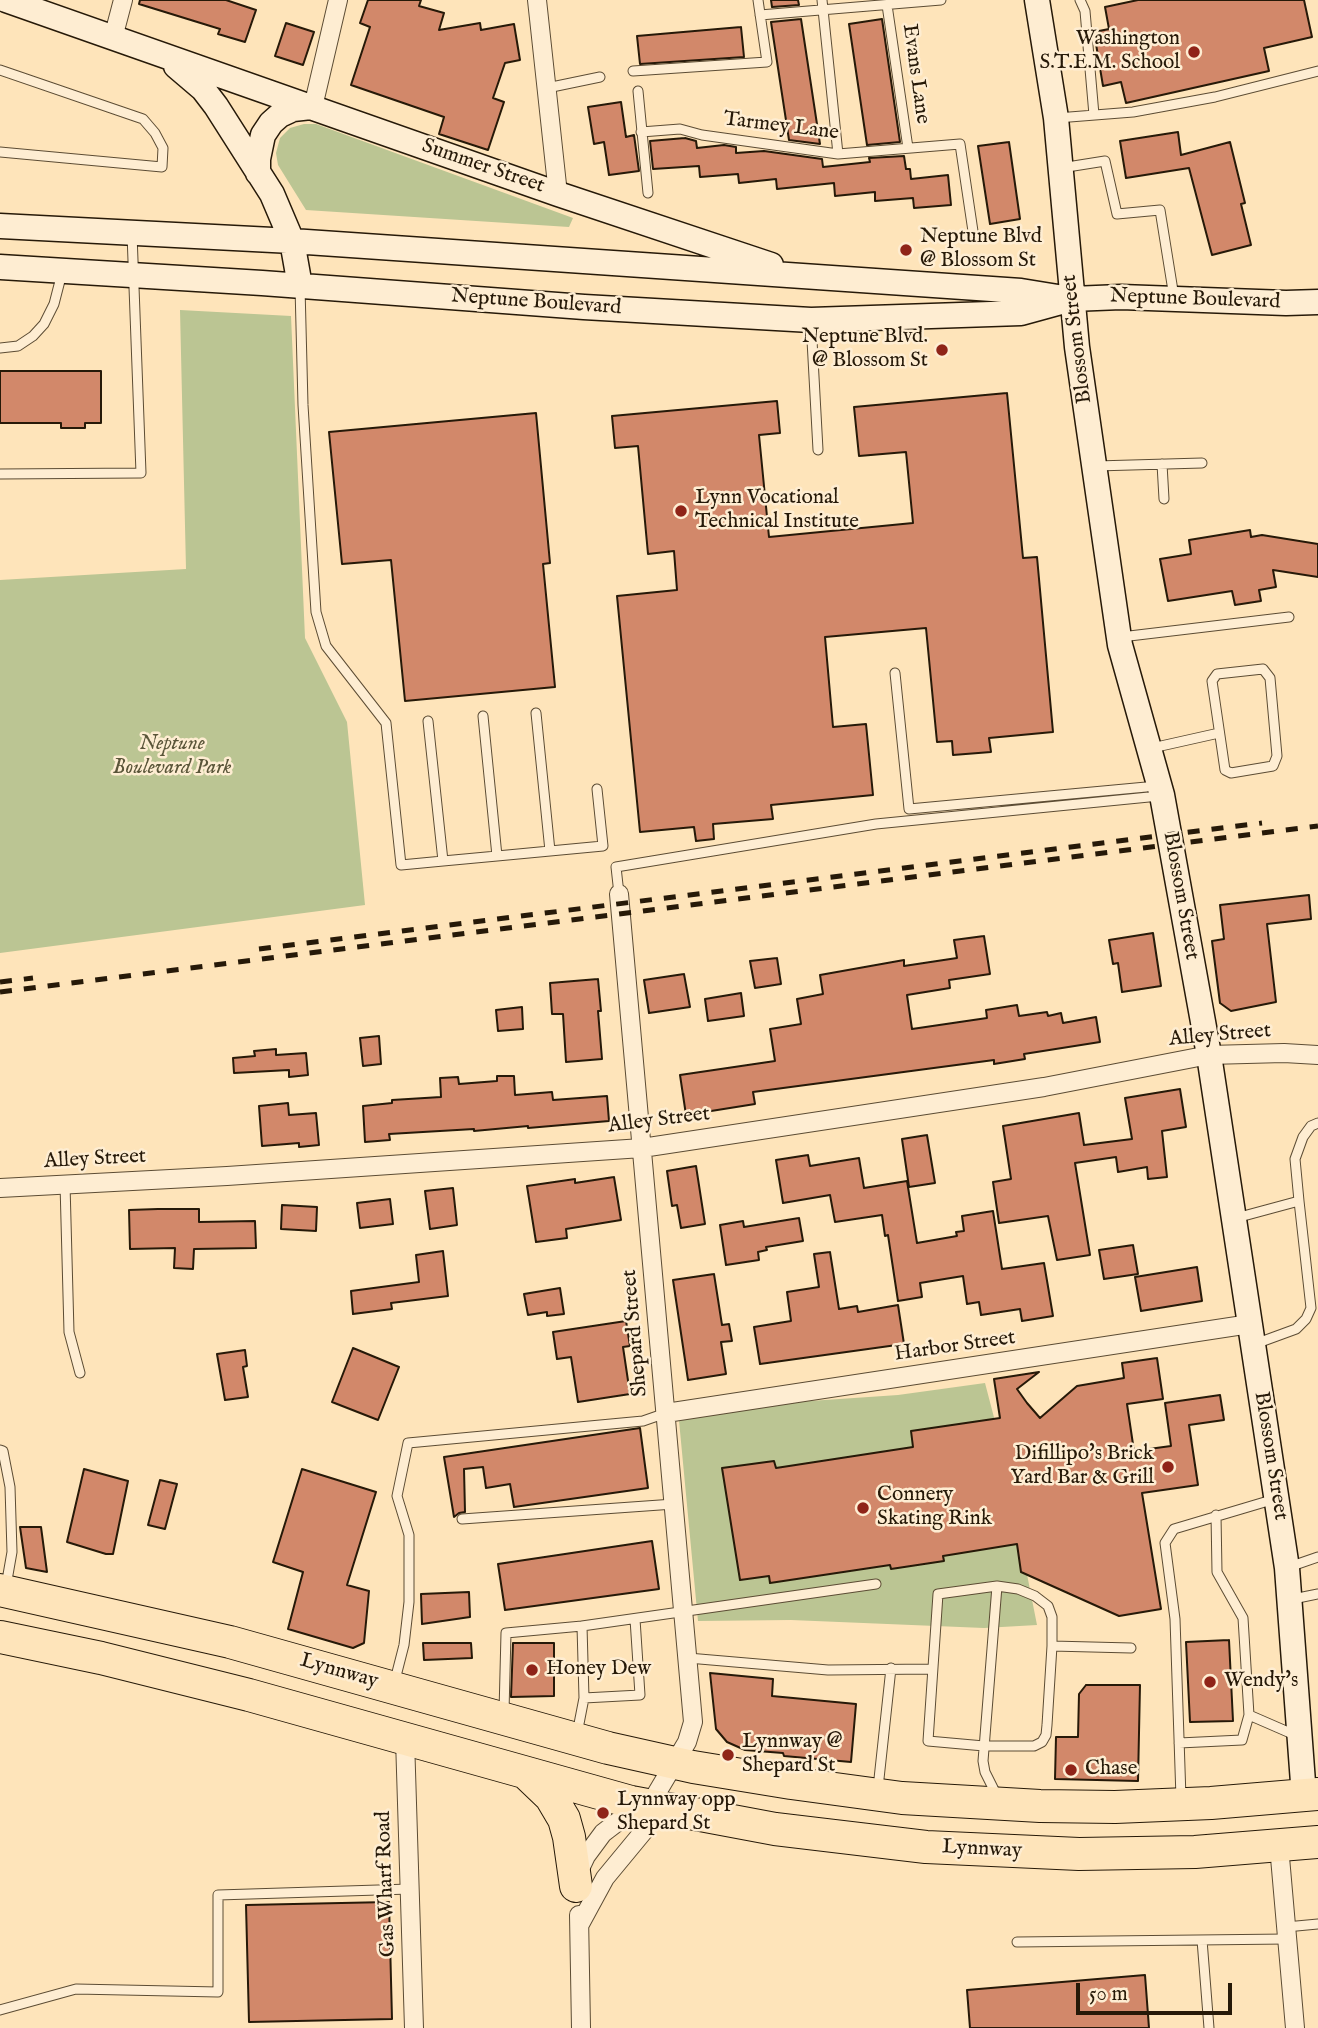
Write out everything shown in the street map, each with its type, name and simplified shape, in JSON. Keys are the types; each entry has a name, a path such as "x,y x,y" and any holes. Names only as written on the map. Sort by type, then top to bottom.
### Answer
{"highway":[{"name":"Lynnway","path":"3,1591 193,1633 576,1739 675,1763 791,1783 877,1795 1002,1805 1115,1807 1311,1795"},
{"name":"Lynnway","path":"0,1637 212,1685 649,1806 719,1820 850,1839 963,1849 1116,1854 1302,1843"},
{"path":"524,1772 545,1790 564,1819 576,1886"},
{"path":"1302,1843 1311,1795"}],"street":[{"name":"Summer Street","path":"6,0 558,194 808,277"},
{"path":"113,38 123,0"},
{"path":"258,173 264,135 271,124 280,115 293,109 313,107 338,0"},
{"path":"537,0 558,194"},
{"name":"Blossom Street","path":"1037,0 1056,118 1072,299 1119,637 1129,684 1161,790 1209,1055 1287,1568 1300,1737 1311,1795"},
{"name":"Summer Street","path":"159,54 203,89 272,194 292,241 300,286"},
{"name":"Neptune Boulevard","path":"0,226 292,241 1021,291 1072,299 1121,297 1318,302"},
{"name":"Neptune Boulevard","path":"0,267 811,320 1021,313 1072,299"},
{"name":"Shepard Street","path":"619,894 693,1726 675,1763"},
{"name":"Alley Street","path":"0,1188 227,1176 642,1148 1044,1087 1209,1055 1318,1055"},
{"name":"Harbor Street","path":"666,1413 1119,1346 1252,1334"},
{"name":"Gas Wharf Road","path":"405,1739 414,2028"},
{"path":"580,1924 605,1878 643,1832 649,1806 675,1763"},
{"path":"581,2028 580,1924 576,1886 581,1865 603,1833 620,1820 649,1806"},
{"path":"1295,2028 1287,1933 1302,1843"}],"lane":[{"path":"633,71 766,62 758,0"},
{"path":"760,15 823,5 887,5 942,0"},
{"path":"1080,0 1085,11 1094,115"},
{"path":"823,5 838,154"},
{"name":"Evans Lane","path":"887,5 908,148"},
{"path":"0,70 143,119 163,148 162,167 0,152"},
{"path":"1056,118 1133,112 1215,97 1318,71"},
{"path":"547,88 600,77"},
{"path":"638,91 648,192"},
{"name":"Tarmey Lane","path":"641,132 680,129 702,135 838,154 960,144 974,238"},
{"path":"1060,168 1105,161 1117,214 1160,210 1174,299"},
{"path":"0,474 141,473 132,233"},
{"path":"0,348 18,346 44,324 54,304 62,271"},
{"path":"300,286 303,405 316,612 326,646 386,723 401,865 603,846 597,789"},
{"path":"811,320 818,450"},
{"path":"1094,466 1202,463"},
{"path":"1162,464 1164,499"},
{"path":"1119,637 1289,617"},
{"path":"1263,668 1270,678 1277,756 1273,766 1231,773 1225,769 1219,733 1212,681 1217,674 1263,668"},
{"path":"895,673 909,809 1161,790"},
{"path":"536,713 550,851"},
{"path":"483,716 497,856"},
{"path":"428,721 443,861"},
{"path":"1150,749 1219,733"},
{"path":"619,894 616,867 876,824 1137,800 1161,790"},
{"path":"1252,1334 1296,1329 1306,1319 1311,1308 1295,1159 1303,1137 1311,1126 1318,1123"},
{"path":"65,1184 69,1332 80,1373"},
{"path":"1234,1218 1299,1201"},
{"path":"393,1687 404,1645 409,1602 409,1535 397,1496 408,1443 643,1421 666,1413"},
{"path":"0,1450 3,1451 10,1487 12,1552 3,1591"},
{"path":"1181,1804 1175,1619 1165,1542 1174,1529 1277,1498"},
{"path":"462,1519 674,1504"},
{"path":"1179,1743 1242,1740 1249,1714 1243,1618 1217,1572 1216,1515"},
{"path":"1287,1568 1318,1557"},
{"path":"504,1719 506,1633 684,1613 876,1584"},
{"path":"997,1586 984,1746 985,1772 1002,1805"},
{"path":"997,1586 1018,1589 1035,1596 1048,1606 1053,1628 1046,1735 1042,1742 1034,1746 984,1746 928,1741 937,1594 997,1586"},
{"path":"1291,1600 1318,1594"},
{"path":"584,1698 640,1695 635,1619"},
{"path":"576,1739 584,1698 582,1626"},
{"path":"1052,1646 1131,1648"},
{"path":"688,1658 828,1670 932,1669"},
{"path":"877,1795 891,1668"},
{"path":"1249,1714 1300,1737"},
{"path":"0,2010 76,1989 218,1992 218,1895 410,1889"},
{"path":"1017,1942 1202,1941 1287,1933 1318,1924"},
{"path":"1202,1941 1209,2028"}],"green space":[{"path":"316,124 573,218 569,227 306,210 278,165 276,153 280,138 290,128"},
{"name":"Neptune Boulevard Park","path":"180,310 291,316 305,638 347,722 365,905 0,953 0,580 186,569"},
{"path":"985,1383 1002,1448 1037,1625 984,1628 791,1620 698,1621 678,1410 898,1395"}],"building":[{"path":"140,0 226,0 256,10 245,42 218,34 220,29 139,4"},
{"path":"368,0 421,0 419,6 444,13 439,30 480,23 481,30 514,24 520,60 505,63 493,98 504,102 488,150 439,134 444,117 351,85 370,27 360,23"},
{"path":"771,0 798,0 799,5 772,7"},
{"path":"1138,0 1304,0 1312,37 1264,48 1269,71 1126,103 1121,82 1103,86 1094,32 1109,29 1105,7"},
{"path":"801,19 820,144 789,140 771,22"},
{"path":"882,19 900,142 867,145 849,24"},
{"path":"286,23 314,32 303,65 275,56"},
{"path":"741,27 744,57 640,64 637,36"},
{"path":"621,102 626,137 634,135 639,171 609,175 604,142 594,144 588,107"},
{"path":"1178,132 1181,155 1230,142 1245,203 1241,204 1251,245 1212,255 1189,168 1126,178 1120,141"},
{"path":"685,138 696,141 697,148 724,145 736,147 736,153 764,151 822,159 823,167 870,162 869,158 904,156 911,179 948,175 951,205 914,208 913,198 875,201 875,192 835,196 834,183 777,189 776,179 739,183 738,174 700,177 699,166 653,169 650,141"},
{"path":"1009,142 1020,219 990,224 978,146"},
{"path":"0,371 101,371 101,423 85,423 85,428 61,428 61,423 0,423"},
{"path":"1007,393 1023,558 1037,557 1053,732 989,738 991,752 953,755 952,741 937,742 926,628 825,637 833,727 866,724 873,795 771,805 773,819 713,824 714,839 696,841 694,827 640,832 617,596 677,590 674,551 648,554 638,446 615,448 612,416 777,401 780,433 759,435 769,537 913,523 906,452 859,456 854,407"},
{"path":"536,413 550,563 543,564 555,687 405,701 391,560 342,564 329,432"},
{"path":"1250,530 1251,537 1262,535 1318,544 1318,577 1273,570 1276,587 1259,590 1261,601 1235,605 1232,591 1168,601 1160,559 1191,554 1189,540"},
{"path":"1309,895 1311,919 1267,924 1276,1002 1231,1011 1220,1003 1212,941 1224,939 1220,905"},
{"path":"1153,933 1161,986 1122,992 1118,963 1113,964 1109,940"},
{"path":"984,936 990,974 949,980 950,988 907,995 912,1029 987,1018 986,1010 1017,1005 1019,1016 1061,1013 1063,1023 1096,1017 1100,1042 1024,1054 1025,1059 994,1064 994,1060 753,1092 755,1104 686,1115 680,1075 775,1061 770,1029 801,1024 797,999 823,994 820,975 904,960 904,966 957,958 954,940"},
{"path":"777,958 781,984 755,988 750,961"},
{"path":"684,974 690,1007 649,1013 644,980"},
{"path":"598,979 602,1059 566,1062 563,1014 552,1014 550,983"},
{"path":"741,993 744,1016 708,1021 705,999"},
{"path":"522,1007 523,1029 498,1031 496,1010"},
{"path":"379,1036 381,1064 363,1066 360,1038"},
{"path":"276,1049 276,1055 306,1053 308,1075 289,1077 289,1070 234,1073 233,1058 255,1056 254,1051"},
{"path":"497,1076 514,1076 515,1095 552,1092 553,1100 607,1096 609,1121 528,1128 389,1134 390,1140 365,1142 363,1106 392,1103 392,1100 441,1097 440,1078 458,1077 459,1084 497,1081"},
{"path":"1180,1089 1186,1127 1162,1131 1167,1177 1148,1179 1147,1167 1118,1172 1116,1157 1075,1163 1090,1255 1057,1260 1048,1216 999,1223 993,1182 1011,1179 1003,1126 1079,1113 1084,1145 1132,1139 1125,1098"},
{"path":"288,1103 289,1115 316,1113 319,1145 299,1147 299,1143 262,1146 259,1106"},
{"path":"927,1135 935,1183 909,1187 902,1139"},
{"path":"808,1155 810,1166 859,1158 864,1188 907,1181 917,1243 957,1236 956,1232 964,1231 962,1216 993,1211 1002,1269 1044,1263 1053,1316 1022,1321 1020,1309 981,1315 979,1302 967,1304 963,1276 920,1283 922,1297 898,1301 888,1235 885,1236 882,1215 835,1222 830,1195 783,1203 776,1160"},
{"path":"696,1166 705,1224 681,1228 677,1205 672,1206 667,1171"},
{"path":"614,1177 621,1220 566,1229 567,1238 536,1242 527,1186"},
{"path":"453,1188 457,1225 430,1229 425,1191"},
{"path":"390,1199 393,1224 360,1228 357,1203"},
{"path":"282,1205 317,1207 316,1231 281,1229"},
{"path":"199,1209 199,1222 255,1221 256,1248 194,1249 193,1269 174,1268 175,1248 130,1249 129,1210"},
{"path":"799,1218 803,1241 766,1247 767,1250 758,1252 759,1260 726,1265 720,1225 743,1221 744,1227"},
{"path":"1133,1245 1138,1274 1104,1279 1099,1250"},
{"path":"443,1251 448,1296 391,1303 392,1309 353,1314 351,1291 419,1282 416,1255"},
{"path":"830,1252 839,1309 857,1306 858,1312 898,1305 904,1344 760,1364 754,1327 791,1321 787,1292 819,1287 814,1254"},
{"path":"1197,1267 1202,1301 1141,1311 1135,1277"},
{"path":"714,1274 722,1325 729,1324 732,1341 721,1342 726,1374 688,1380 673,1280"},
{"path":"560,1288 564,1314 547,1316 547,1312 528,1315 524,1294"},
{"path":"626,1321 630,1346 623,1347 630,1394 578,1402 571,1357 557,1359 553,1332"},
{"path":"353,1348 399,1367 378,1420 332,1402"},
{"path":"245,1350 247,1366 243,1367 248,1397 225,1400 217,1354"},
{"path":"1157,1358 1163,1399 1127,1404 1134,1451 1171,1446 1165,1403 1220,1395 1224,1420 1189,1425 1198,1485 1142,1493 1161,1609 1119,1616 1021,1572 1017,1544 943,1556 944,1561 891,1569 890,1565 770,1583 769,1576 740,1580 722,1468 774,1461 776,1468 913,1447 911,1431 1000,1418 994,1379 1039,1372 1017,1389 1040,1418 1077,1386 1124,1378 1122,1363"},
{"path":"640,1428 648,1488 514,1507 510,1484 486,1488 483,1467 464,1469 465,1512 454,1517 444,1457"},
{"path":"84,1469 128,1481 113,1554 67,1542"},
{"path":"302,1469 376,1492 347,1585 369,1591 364,1643 353,1648 288,1629 303,1572 273,1562"},
{"path":"160,1480 177,1484 165,1529 148,1525"},
{"path":"20,1527 41,1527 47,1572 26,1568"},
{"path":"652,1541 659,1589 505,1610 498,1564"},
{"path":"469,1592 470,1617 422,1624 421,1594"},
{"path":"1229,1640 1233,1721 1190,1722 1186,1642"},
{"path":"423,1643 471,1643 472,1658 424,1660"},
{"path":"513,1643 554,1643 554,1696 511,1697"},
{"path":"710,1673 773,1679 772,1696 856,1704 851,1762 745,1750 727,1742 716,1729"},
{"path":"1086,1685 1140,1685 1138,1781 1055,1779 1056,1737 1078,1737 1079,1694"},
{"path":"389,1902 392,2019 249,2022 246,1905"},
{"path":"1145,1975 1149,2028 970,2028 967,1990"}],"railway":[{"path":"259,949 1262,823"},
{"path":"0,992 1318,826"},
{"path":"0,982 33,978"}],"place":[{"name":"Washington S.T.E.M. School","path":"1194,52"},
{"name":"Neptune Blvd @ Blossom St","path":"906,250"},
{"name":"Neptune Blvd. @ Blossom St","path":"942,350"},
{"name":"Lynn Vocational Technical Institute","path":"681,511"},
{"name":"Difillipo's Brick Yard Bar & Grill","path":"1168,1467"},
{"name":"Connery Skating Rink","path":"863,1508"},
{"name":"Honey Dew","path":"532,1670"},
{"name":"Wendy's","path":"1210,1682"},
{"name":"Lynnway @ Shepard St","path":"728,1755"},
{"name":"Chase","path":"1071,1770"},
{"name":"Lynnway opp Shepard St","path":"603,1813"}]}
